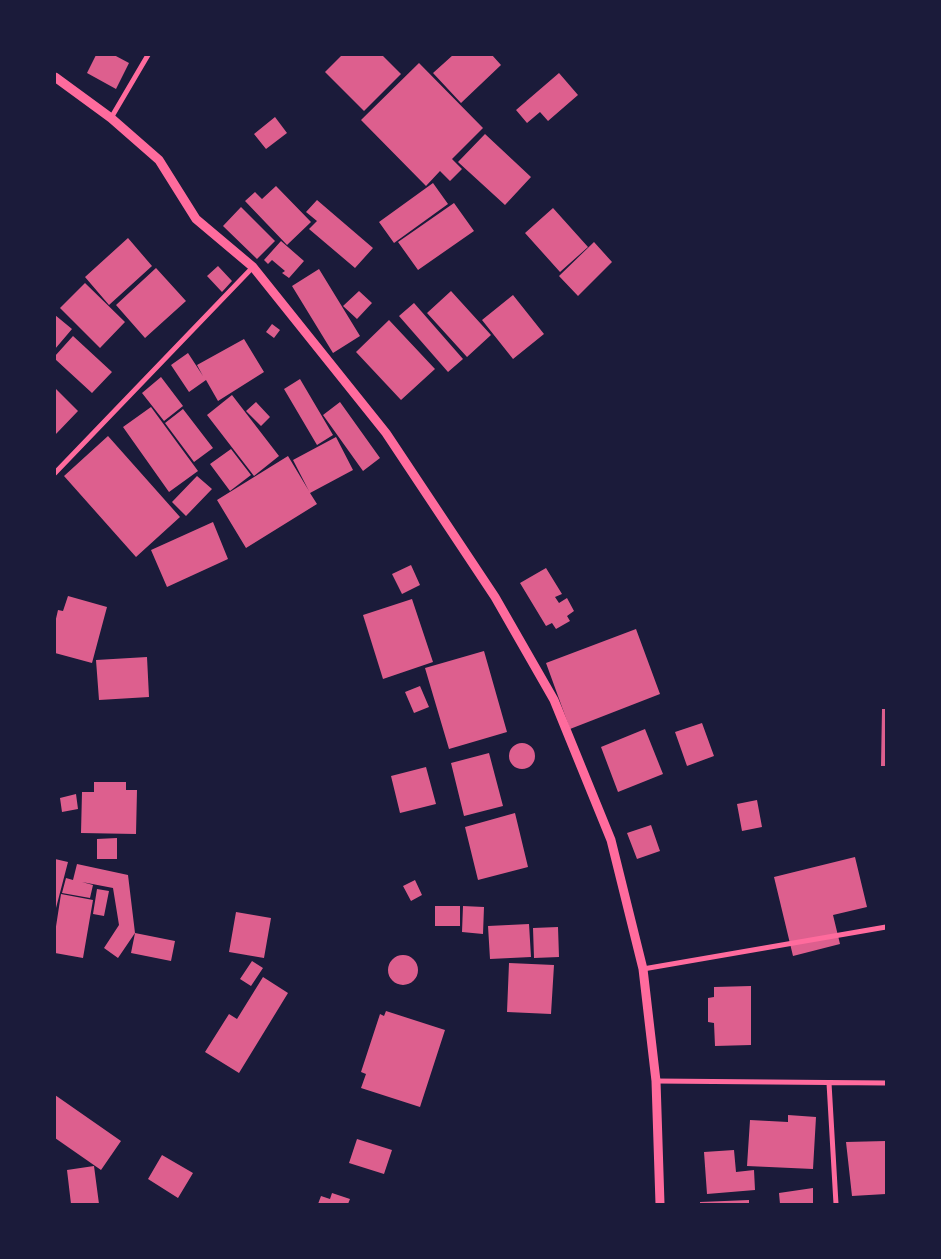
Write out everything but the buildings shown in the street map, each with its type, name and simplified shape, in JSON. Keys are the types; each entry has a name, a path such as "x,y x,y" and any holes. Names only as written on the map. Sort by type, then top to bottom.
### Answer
{"street":[{"path":"111,118 148,55"},
{"path":"55,77 111,118 159,160 196,219 253,267 386,433 495,597 554,700 611,840 643,969 656,1081 660,1204"},
{"path":"55,473 253,267"},
{"path":"643,969 886,927"},
{"path":"656,1081 886,1084"},
{"path":"829,1083 836,1204"}]}
